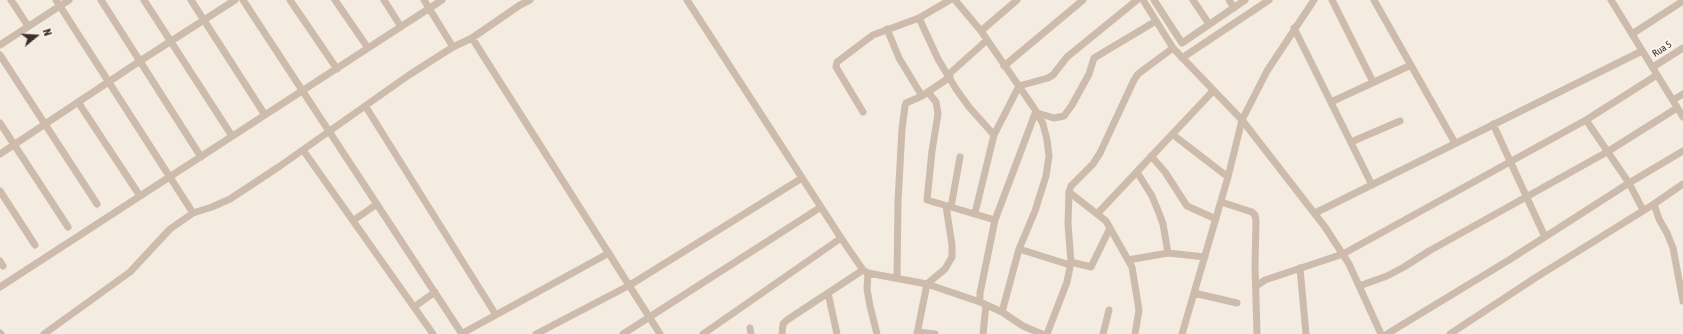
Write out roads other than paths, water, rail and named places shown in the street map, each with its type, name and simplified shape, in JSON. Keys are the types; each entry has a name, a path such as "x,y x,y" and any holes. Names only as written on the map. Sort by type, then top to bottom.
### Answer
{"street":[{"path":"11,0 28,26"},
{"path":"0,45 58,3 69,0"},
{"path":"101,0 202,157"},
{"path":"144,0 232,136"},
{"path":"191,0 265,114"},
{"path":"0,154 235,0"},
{"path":"243,0 462,334 609,253"},
{"path":"290,0 336,69"},
{"path":"335,0 368,48"},
{"path":"384,0 401,26"},
{"path":"424,0 453,47"},
{"path":"0,287 442,0"},
{"path":"44,334 130,272 170,229 193,213 230,199 366,107 409,75 453,47 472,38 519,2 530,0"},
{"path":"688,0 821,208 865,271 868,294 877,334"},
{"path":"863,112 835,64 873,35 919,18 950,0"},
{"path":"955,0 981,31 1037,112 1043,124 1049,156 1046,176 1036,211 1019,249 1002,312"},
{"path":"981,31 1017,0"},
{"path":"1004,66 1083,0"},
{"path":"975,214 994,135 1019,86 1048,78 1053,75 1067,57 1137,0"},
{"path":"1143,0 1173,48 1242,120 1315,213 1343,254 1381,334"},
{"path":"1154,0 1182,42 1245,0"},
{"path":"1193,0 1209,24"},
{"path":"1229,0 1234,8"},
{"path":"1182,58 1269,0"},
{"path":"1182,334 1221,202 1242,120 1267,71 1294,28 1314,0"},
{"path":"1332,0 1373,82"},
{"path":"1374,0 1456,143"},
{"path":"1612,0 1683,117"},
{"path":"1632,34 1683,1"},
{"path":"58,3 193,213"},
{"path":"919,18 938,59 969,107 994,135"},
{"path":"1037,112 1054,118 1064,116 1072,105 1089,74 1094,58 1156,21"},
{"path":"1294,28 1372,185"},
{"path":"887,29 899,58 925,94 936,102 938,114 932,151 927,200 995,220"},
{"path":"472,38 660,334"},
{"path":"897,278 898,200 906,103 925,94 949,76 987,40"},
{"path":"1047,334 1067,282 1070,264 1068,224 1069,192 1074,182 1093,164 1100,153 1138,74 1173,48"},
{"name":"Rua 5","path":"1652,67 1683,48"},
{"path":"1315,213 1642,51"},
{"path":"0,55 97,204"},
{"path":"1331,102 1411,65"},
{"path":"1256,286 1264,280 1343,254 1586,120 1657,75"},
{"path":"1097,214 1213,91"},
{"path":"1673,100 1683,94"},
{"path":"78,102 140,196"},
{"path":"366,107 496,315"},
{"path":"1359,286 1387,276 1607,152 1678,108"},
{"path":"983,334 983,303 980,292 995,220 1037,112"},
{"path":"1586,120 1629,183 1643,210"},
{"path":"1351,142 1400,121"},
{"path":"0,123 68,227"},
{"path":"1493,124 1527,196 1544,237"},
{"path":"1172,134 1228,177"},
{"path":"303,150 354,220 433,334"},
{"path":"1387,334 1683,151"},
{"path":"1151,156 1165,172 1187,206 1216,219"},
{"path":"935,334 917,333 927,284 945,268 952,257 949,206 960,157"},
{"path":"1137,172 1152,196 1159,213 1163,224 1168,253"},
{"path":"536,334 630,285 802,178"},
{"path":"1450,334 1683,184"},
{"path":"0,192 35,245"},
{"path":"1069,192 1106,221 1128,260 1134,274 1140,310 1135,334"},
{"path":"1221,202 1252,212 1255,215 1257,334"},
{"path":"354,220 377,204"},
{"path":"1654,204 1659,219 1673,248 1683,301"},
{"path":"623,334 821,208"},
{"path":"1019,249 1070,264 1091,267 1110,228"},
{"path":"702,334 841,238"},
{"path":"1128,260 1168,253 1205,257"},
{"path":"1300,268 1306,334"},
{"path":"782,334 783,324 787,320 865,271 927,284 983,303 1002,312 1023,326 1042,334"},
{"path":"414,307 435,292"},
{"path":"828,293 837,334"},
{"path":"1194,293 1237,303"},
{"path":"1103,334 1109,310"}]}
